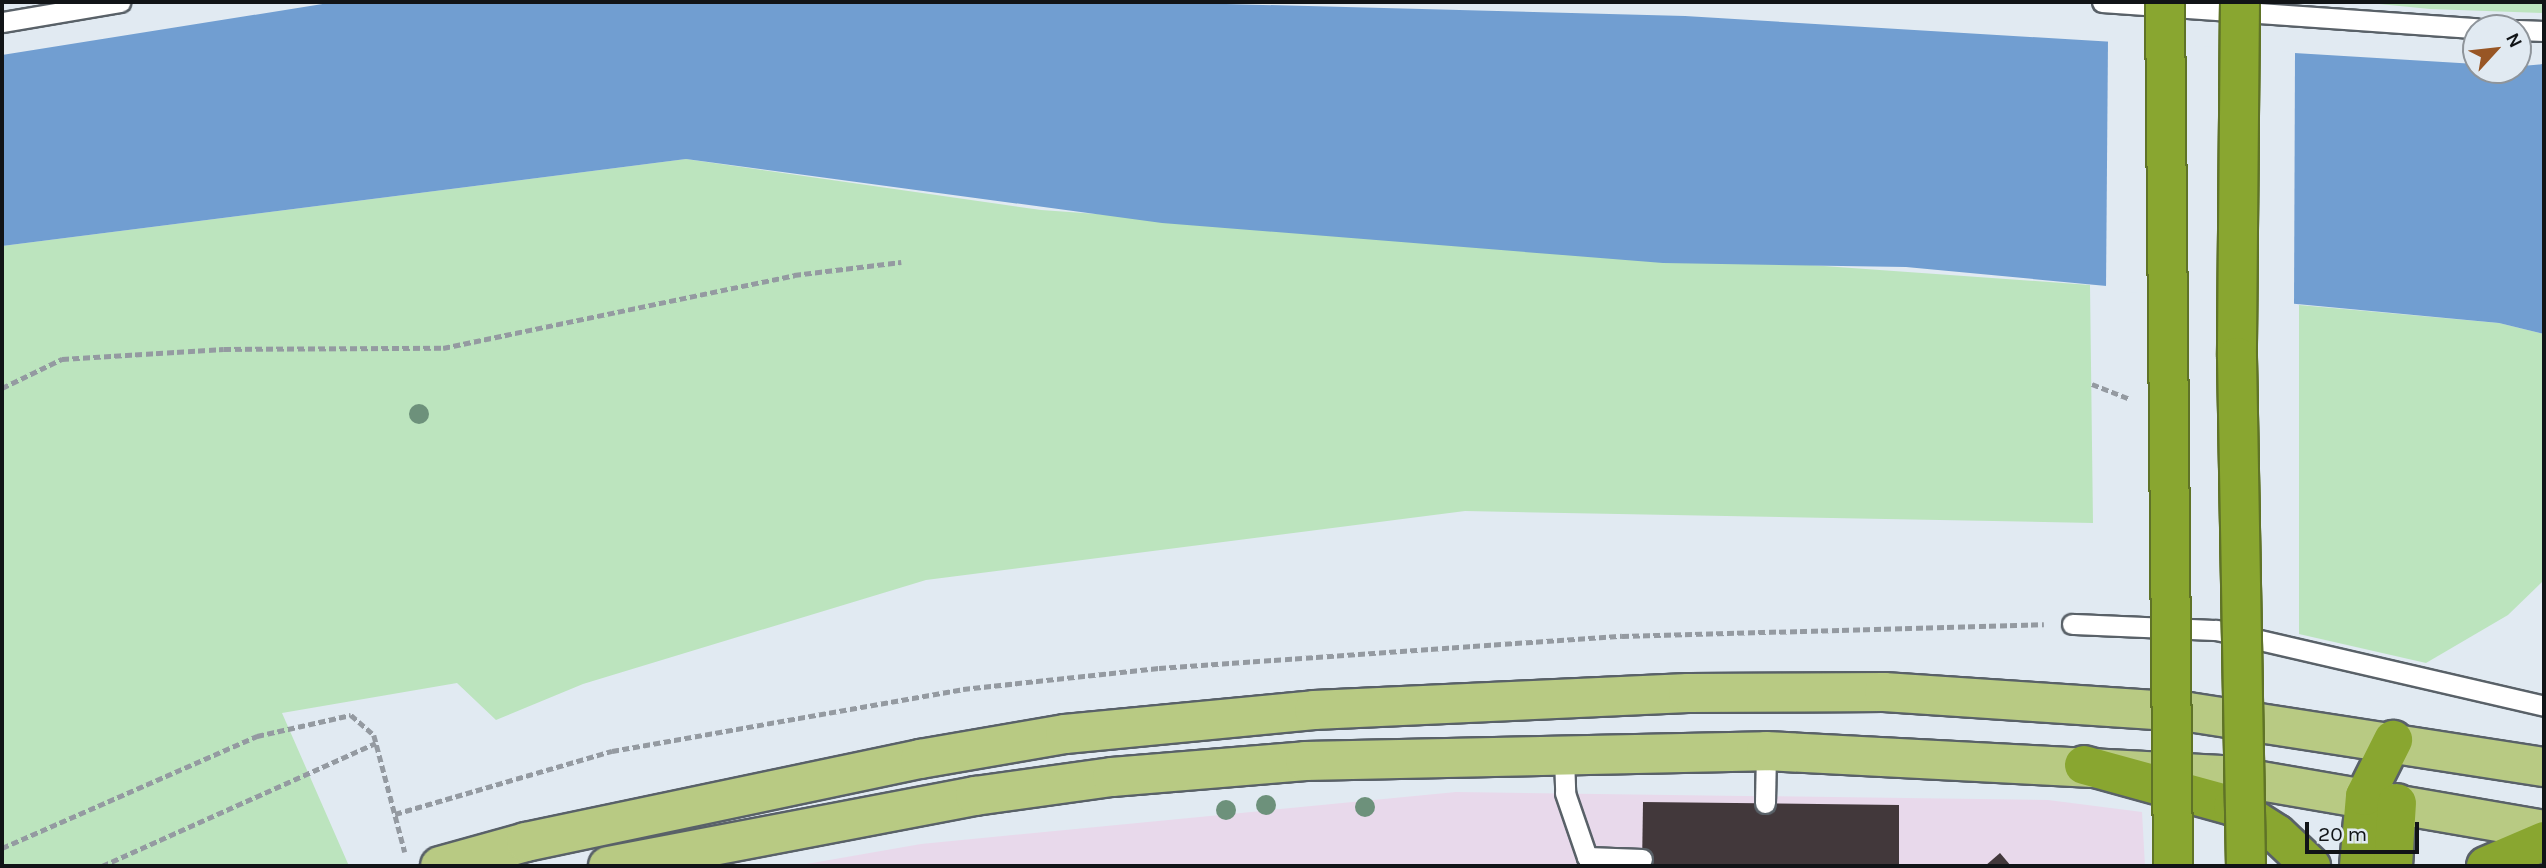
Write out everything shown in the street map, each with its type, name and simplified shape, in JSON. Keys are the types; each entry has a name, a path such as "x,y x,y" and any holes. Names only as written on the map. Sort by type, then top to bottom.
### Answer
{"highway":[{"path":"2165,2 2164,355 2173,866"},
{"path":"2240,2 2237,357 2246,866"},
{"path":"2084,765 2233,806 2277,834 2311,866"},
{"path":"2359,866 2381,799"},
{"path":"2381,799 2393,866"},
{"path":"2486,866 2544,841"}],"main road":[{"path":"440,866 526,842 947,754 1065,734 1314,710 1688,693 1884,692 2083,702 2393,740 2544,767"},
{"path":"2381,799 2393,740"},
{"path":"608,866 975,796 1112,777 1305,761 1766,751 2084,765 2227,775 2381,799 2544,830"}],"lane":[{"path":"2,22 120,2"},
{"path":"2102,2 2462,27"},
{"path":"2071,624 2216,630 2544,706"},
{"path":"1765,803 1766,751"},
{"path":"1564,757 1565,793 1587,857 1642,859"}],"path":[{"path":"2,388 62,359 224,349 443,348 794,275 901,262"},
{"path":"395,814 612,751 963,689 1159,668 1622,636 2071,624"},
{"path":"2,848 220,751 327,716 351,715 366,722 376,743 408,866"},
{"path":"103,866 376,743"}],"shaded area":[{"path":"1456,792 2048,800 2142,812 2145,866 795,866 921,844"}],"green space":[{"path":"2359,2 2544,2 2544,13 2430,9"},
{"path":"686,159 1041,210 2090,285 2093,523 1465,511 926,580 583,684 496,720 457,683 282,713 349,866 2,866 2,246"},
{"path":"2299,305 2499,323 2544,334 2544,580 2508,615 2426,663 2299,634"}],"water":[{"path":"335,2 1153,2 1685,16 2462,63 2462,84 2532,84 2532,65 2544,64 2544,334 2499,323 1906,267 1663,263 1162,223 686,159 2,246 2,55"}],"pier":[{"path":"2108,40 2295,52 2294,308 2106,290"}],"building":[{"path":"1643,802 1899,805 1899,866 1642,866"},
{"path":"2000,853 2011,866 1985,866"}]}
